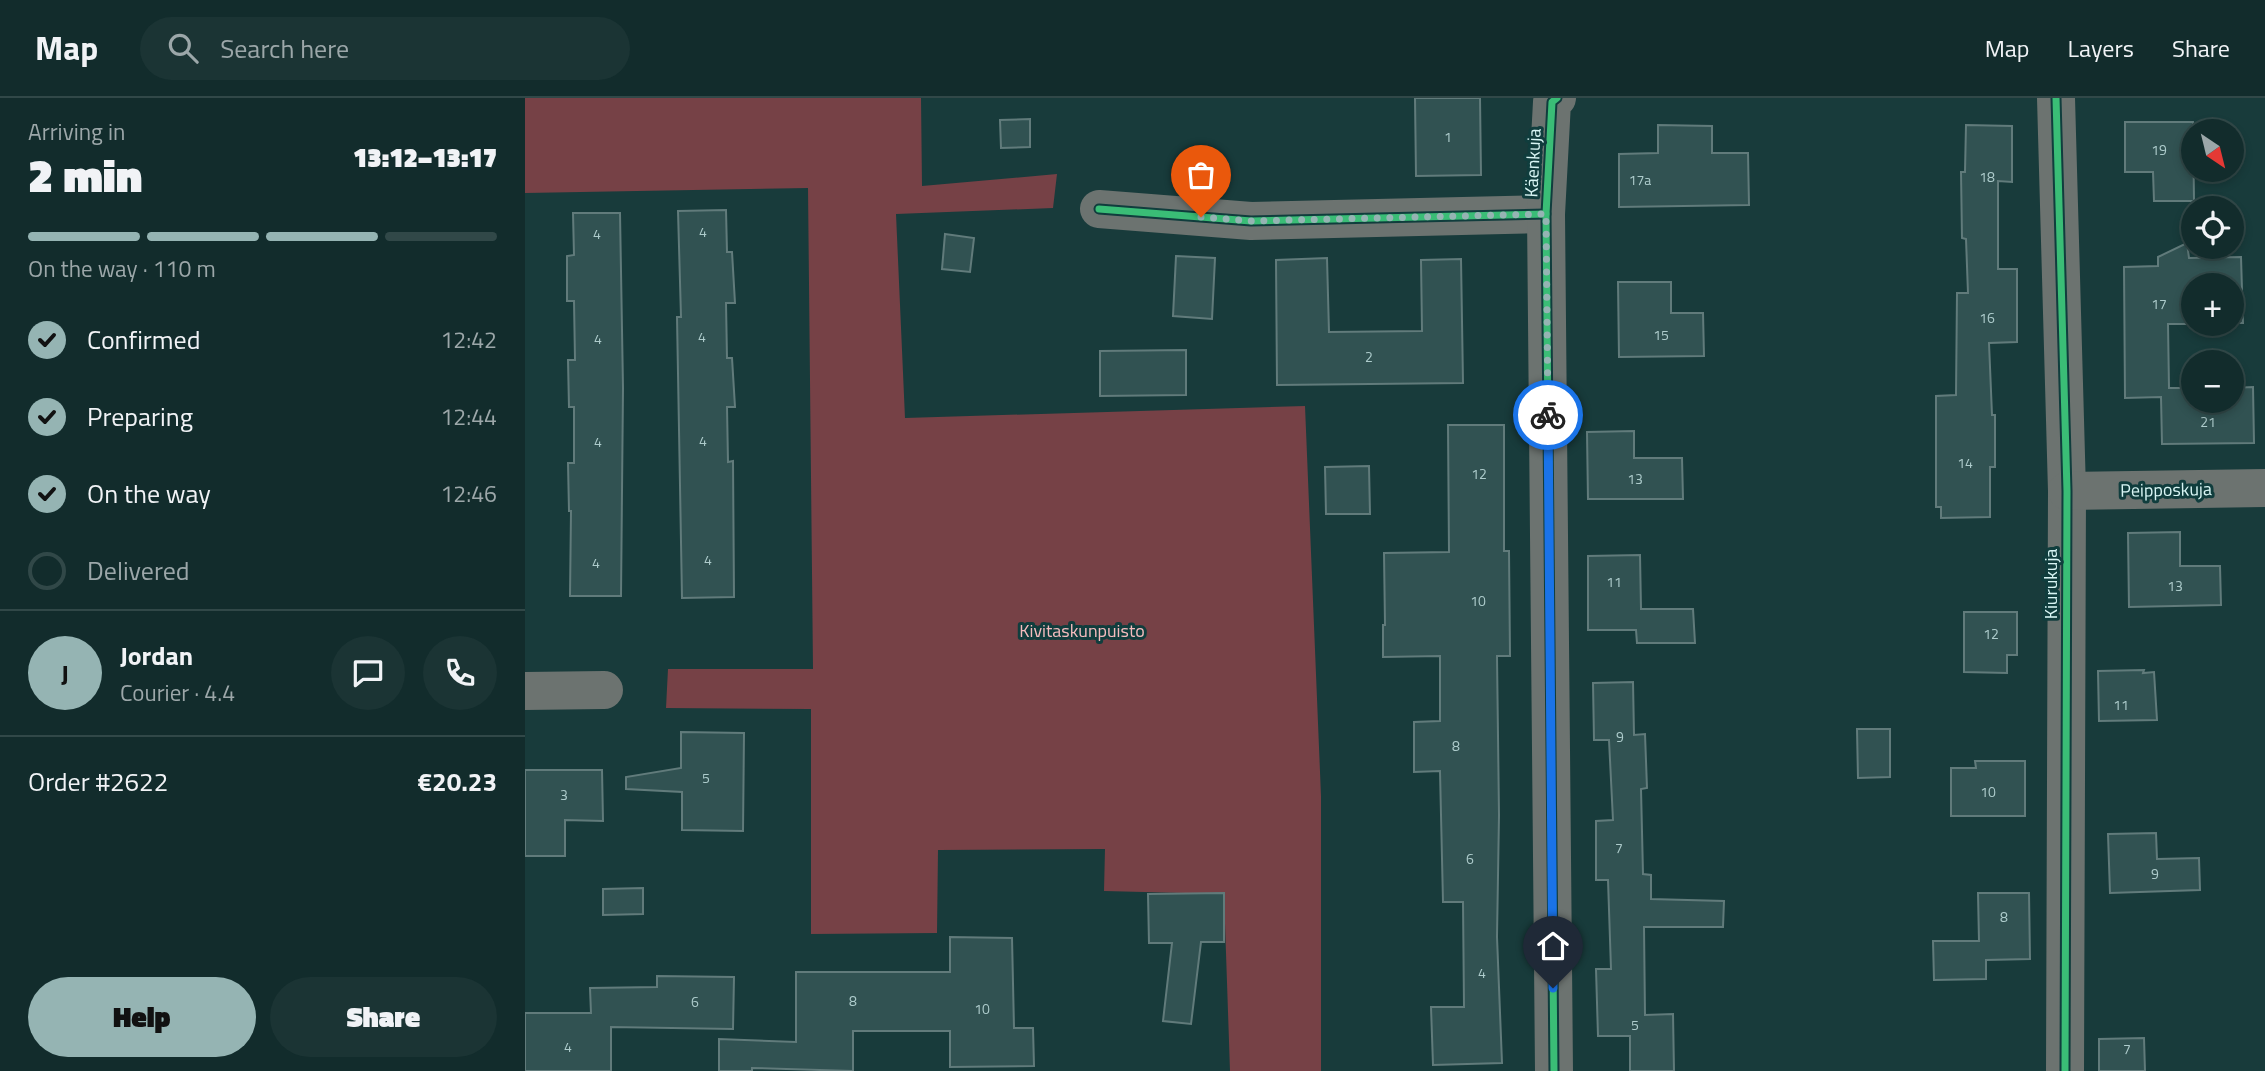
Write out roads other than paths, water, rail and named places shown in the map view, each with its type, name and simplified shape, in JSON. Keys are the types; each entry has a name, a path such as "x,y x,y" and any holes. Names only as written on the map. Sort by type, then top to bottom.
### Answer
{"street":[{"name":"Käenkuja","path":"1554,1071 1546,214 1552,102 1557,98"},
{"name":"Kiurukuja","path":"2056,98 2067,491 2065,1071"},
{"path":"1099,209 1251,221 1546,214"},
{"name":"Peipposkuja","path":"2067,491 2265,488"},
{"path":"525,691 604,690"}],"park label":[{"name":"Kivitaskunpuisto","path":"1082,631"}]}
